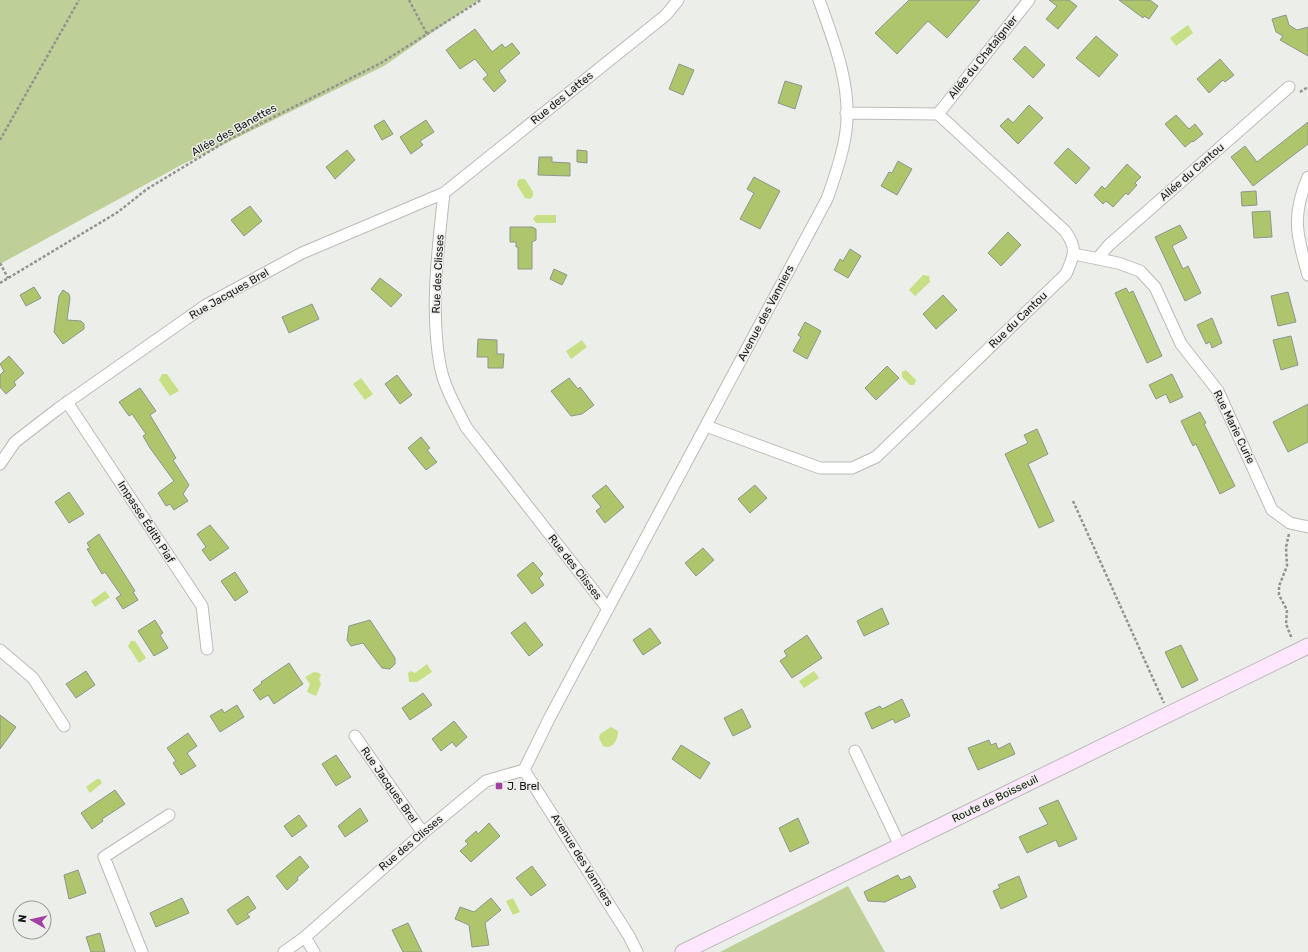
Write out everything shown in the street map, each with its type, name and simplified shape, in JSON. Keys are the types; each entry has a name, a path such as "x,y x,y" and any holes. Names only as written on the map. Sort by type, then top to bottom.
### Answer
{"main road":[{"name":"Route de Boisseuil","path":"683,952 1303,649"}],"street":[{"name":"Rue des Lattes","path":"444,193 666,15 678,0"},
{"name":"Avenue des Vanniers","path":"608,609 828,199 846,130 846,113 845,91 837,50 819,0"},
{"name":"Allée du Chataîgnier","path":"938,114 1028,0"},
{"name":"Allée du Cantou","path":"1097,259 1109,244 1289,87"},
{"path":"846,113 938,114 1065,231 1072,242 1074,254"},
{"path":"1308,177 1300,197 1296,221 1299,241 1308,275"},
{"name":"Rue Jacques Brel","path":"0,464 15,442 67,402 213,301 302,253 444,193"},
{"name":"Rue des Clisses","path":"305,937 422,833 486,781 524,770 550,717 608,609 466,427 451,399 440,366 436,318 439,241 444,193"},
{"name":"Rue Marie Curie","path":"1074,254 1118,263 1140,271 1155,287 1181,344 1218,391 1272,510 1290,523 1308,526"},
{"name":"Rue du Cantou","path":"706,426 820,468 852,468 876,457 1066,274 1074,254"},
{"name":"Impasse Édith Piaf","path":"67,402 202,606 207,649"},
{"path":"0,650 33,678 64,726"},
{"name":"Rue Jacques Brel","path":"355,736 422,833"},
{"path":"855,751 900,846"},
{"name":"Avenue des Vanniers","path":"524,770 629,936 637,952"},
{"path":"142,952 104,858 169,815"},
{"path":"284,952 305,937 314,952"}],"path":[{"path":"0,140 79,0"},
{"path":"409,0 427,34"},
{"name":"Allée des Banettes","path":"0,284 118,212 147,189 230,138 381,64 480,0"},
{"path":"0,263 8,278"},
{"path":"1073,501 1169,714"},
{"path":"1290,523 1286,547 1288,566 1278,586 1279,595 1287,610 1286,624 1303,649"}],"shaded area":[{"path":"0,0 479,0 384,66 183,164 0,264"},
{"path":"1188,25 1193,33 1176,46 1170,38"},
{"path":"525,179 533,192 533,196 530,199 525,198 517,185 518,180"},
{"path":"536,215 556,215 556,223 536,223 533,219"},
{"path":"923,275 929,276 930,282 915,296 909,290"},
{"path":"582,340 587,347 571,359 566,351"},
{"path":"906,370 916,380 914,385 910,385 902,377 902,372"},
{"path":"162,374 167,374 179,391 170,396 159,380"},
{"path":"361,378 373,394 365,400 353,384"},
{"path":"105,591 110,597 95,607 91,601"},
{"path":"131,641 135,641 146,658 139,663 128,646"},
{"path":"427,664 432,672 417,682 409,682 408,673 411,671 415,673"},
{"path":"814,671 819,678 804,688 799,681"},
{"path":"314,672 321,675 319,679 321,684 316,696 307,692 310,684 305,677"},
{"path":"611,727 618,731 616,741 610,747 603,746 599,738 600,734"},
{"path":"97,779 100,779 102,783 90,793 86,787"},
{"path":"848,886 885,952 720,952"},
{"path":"513,898 520,912 513,915 506,901"}],"building":[{"path":"909,0 980,0 947,38 928,21 897,54 875,33"},
{"path":"1049,0 1069,0 1077,6 1058,29 1046,19 1057,6"},
{"path":"1119,0 1150,0 1158,6 1149,19 1144,16 1143,18"},
{"path":"1286,15 1289,25 1297,30 1308,27 1308,56 1280,40 1283,36 1276,32 1272,19"},
{"path":"475,29 492,52 502,44 505,48 512,43 520,53 499,71 506,81 494,92 483,79 488,75 475,59 460,69 446,50"},
{"path":"1096,36 1118,55 1099,77 1076,58"},
{"path":"1025,46 1045,65 1033,78 1013,59"},
{"path":"1220,59 1234,75 1225,82 1223,80 1209,93 1197,79"},
{"path":"679,64 694,70 683,95 669,89"},
{"path":"785,81 802,86 795,109 778,103"},
{"path":"1029,105 1043,118 1018,144 1000,126 1008,118 1013,123"},
{"path":"1176,115 1189,129 1195,124 1203,134 1185,147 1165,124"},
{"path":"384,120 393,134 382,140 374,126"},
{"path":"426,120 434,132 420,141 423,145 411,154 400,137"},
{"path":"1308,122 1308,144 1253,186 1231,157 1245,146 1257,162"},
{"path":"1068,148 1090,168 1076,184 1054,163"},
{"path":"347,150 355,160 335,179 326,167"},
{"path":"577,150 587,151 587,163 577,162"},
{"path":"539,157 552,157 552,162 570,163 570,176 538,175"},
{"path":"898,161 912,169 897,195 881,186 889,172 892,173"},
{"path":"1127,164 1141,177 1135,183 1137,185 1128,195 1126,193 1113,207 1106,201 1103,204 1094,195 1102,186 1105,189"},
{"path":"754,177 780,191 760,229 740,219 754,193 747,189"},
{"path":"1256,191 1257,205 1242,206 1241,192"},
{"path":"250,206 262,221 244,236 231,220"},
{"path":"1270,211 1272,237 1254,238 1252,212"},
{"path":"1180,225 1187,238 1172,246 1183,269 1188,266 1201,293 1185,301 1155,237"},
{"path":"510,227 532,227 536,229 536,240 532,242 532,269 518,269 518,247 516,247 516,242 510,242"},
{"path":"1008,232 1021,245 1001,266 988,253"},
{"path":"850,249 861,256 848,278 834,270 840,259 843,261"},
{"path":"554,269 567,275 562,285 550,279"},
{"path":"380,278 402,295 391,307 371,289"},
{"path":"34,287 41,298 26,306 20,295"},
{"path":"1126,288 1129,293 1133,291 1162,356 1147,363 1115,293"},
{"path":"63,290 69,294 70,298 67,320 81,321 84,324 84,329 63,344 54,332 59,296"},
{"path":"1288,292 1296,322 1278,326 1271,296"},
{"path":"943,295 957,310 936,329 923,314"},
{"path":"312,304 319,319 289,333 282,317"},
{"path":"1212,318 1222,343 1212,348 1210,342 1206,344 1197,325"},
{"path":"805,322 821,331 807,359 793,351 801,337 798,335"},
{"path":"1291,336 1298,365 1281,370 1273,340"},
{"path":"478,339 497,340 497,354 504,354 503,368 488,368 488,357 477,357"},
{"path":"9,356 24,373 14,382 16,385 6,394 0,387 0,375 4,371 0,364"},
{"path":"887,366 899,378 876,400 865,388"},
{"path":"1172,374 1183,397 1170,403 1166,394 1156,399 1149,385"},
{"path":"397,375 412,395 400,404 385,384"},
{"path":"569,378 578,389 580,387 594,405 582,414 571,416 551,391"},
{"path":"140,388 156,411 150,415 176,458 173,460 189,485 183,494 188,501 174,510 170,504 166,506 158,493 174,481 150,448 143,436 146,434 132,414 129,416 119,402"},
{"path":"1308,404 1308,442 1288,452 1273,422"},
{"path":"1200,412 1206,423 1204,424 1235,486 1220,494 1196,444 1193,446 1181,421"},
{"path":"1037,429 1048,454 1028,464 1054,521 1039,528 1005,454 1028,443 1024,435"},
{"path":"421,437 430,448 427,450 437,462 426,470 408,448"},
{"path":"606,485 624,507 605,523 596,511 601,507 592,496"},
{"path":"755,485 767,498 750,513 738,499"},
{"path":"69,492 84,514 69,523 55,502"},
{"path":"210,525 229,548 210,561 202,550 206,547 197,534"},
{"path":"99,534 135,591 133,592 138,600 123,609 116,598 121,595 105,572 102,574 87,549 90,548 87,543"},
{"path":"703,548 714,560 696,576 685,563"},
{"path":"533,562 543,574 539,578 544,585 532,594 517,575"},
{"path":"235,572 248,592 235,601 221,581"},
{"path":"882,608 889,624 864,636 857,621"},
{"path":"155,620 163,633 160,635 168,648 154,656 138,631"},
{"path":"370,620 395,658 395,664 390,669 382,668 363,643 351,646 347,640 349,626"},
{"path":"525,622 543,645 529,656 511,633"},
{"path":"650,628 661,643 643,655 633,640"},
{"path":"807,635 822,658 792,678 780,661 787,656 784,651"},
{"path":"1181,645 1198,680 1182,688 1165,652"},
{"path":"289,663 303,684 274,704 268,695 260,700 253,690 262,683 261,682"},
{"path":"86,671 95,685 76,698 66,684"},
{"path":"423,693 432,705 410,720 402,708"},
{"path":"902,699 910,716 895,723 893,719 872,729 865,713 880,706 882,709"},
{"path":"237,705 244,717 220,732 210,716 222,709 224,713"},
{"path":"742,709 751,727 733,736 724,718"},
{"path":"0,715 16,727 0,749"},
{"path":"454,721 467,737 456,747 452,742 441,751 432,739"},
{"path":"188,733 197,746 187,753 196,766 181,775 173,763 176,761 167,748"},
{"path":"989,740 991,745 996,743 998,749 1010,743 1015,754 978,770 968,748"},
{"path":"681,745 710,763 700,779 672,759"},
{"path":"336,755 351,777 336,786 322,764"},
{"path":"115,790 125,804 102,819 103,821 92,829 81,813"},
{"path":"1058,800 1077,839 1059,847 1056,840 1027,853 1019,837 1048,824 1039,808"},
{"path":"360,808 368,821 345,837 338,826"},
{"path":"299,815 307,826 292,837 284,826"},
{"path":"798,818 809,843 790,852 779,828"},
{"path":"489,823 500,836 471,862 460,851 468,844 465,841 476,831 478,834"},
{"path":"300,856 309,867 287,890 276,876"},
{"path":"532,866 546,885 531,896 516,878"},
{"path":"78,870 86,893 69,899 64,875"},
{"path":"898,875 901,880 910,876 916,887 885,902 868,901 864,892"},
{"path":"1019,876 1027,897 1001,909 993,891 1000,888 998,885"},
{"path":"248,896 256,908 247,914 250,917 237,925 227,910"},
{"path":"182,898 189,913 156,927 150,913"},
{"path":"491,898 501,910 485,923 489,945 472,947 469,925 455,919 460,907 474,912"},
{"path":"408,923 422,952 403,952 392,930"},
{"path":"100,933 105,952 91,952 86,937"}],"place":[{"name":"J. Brel","path":"499,786"}]}
